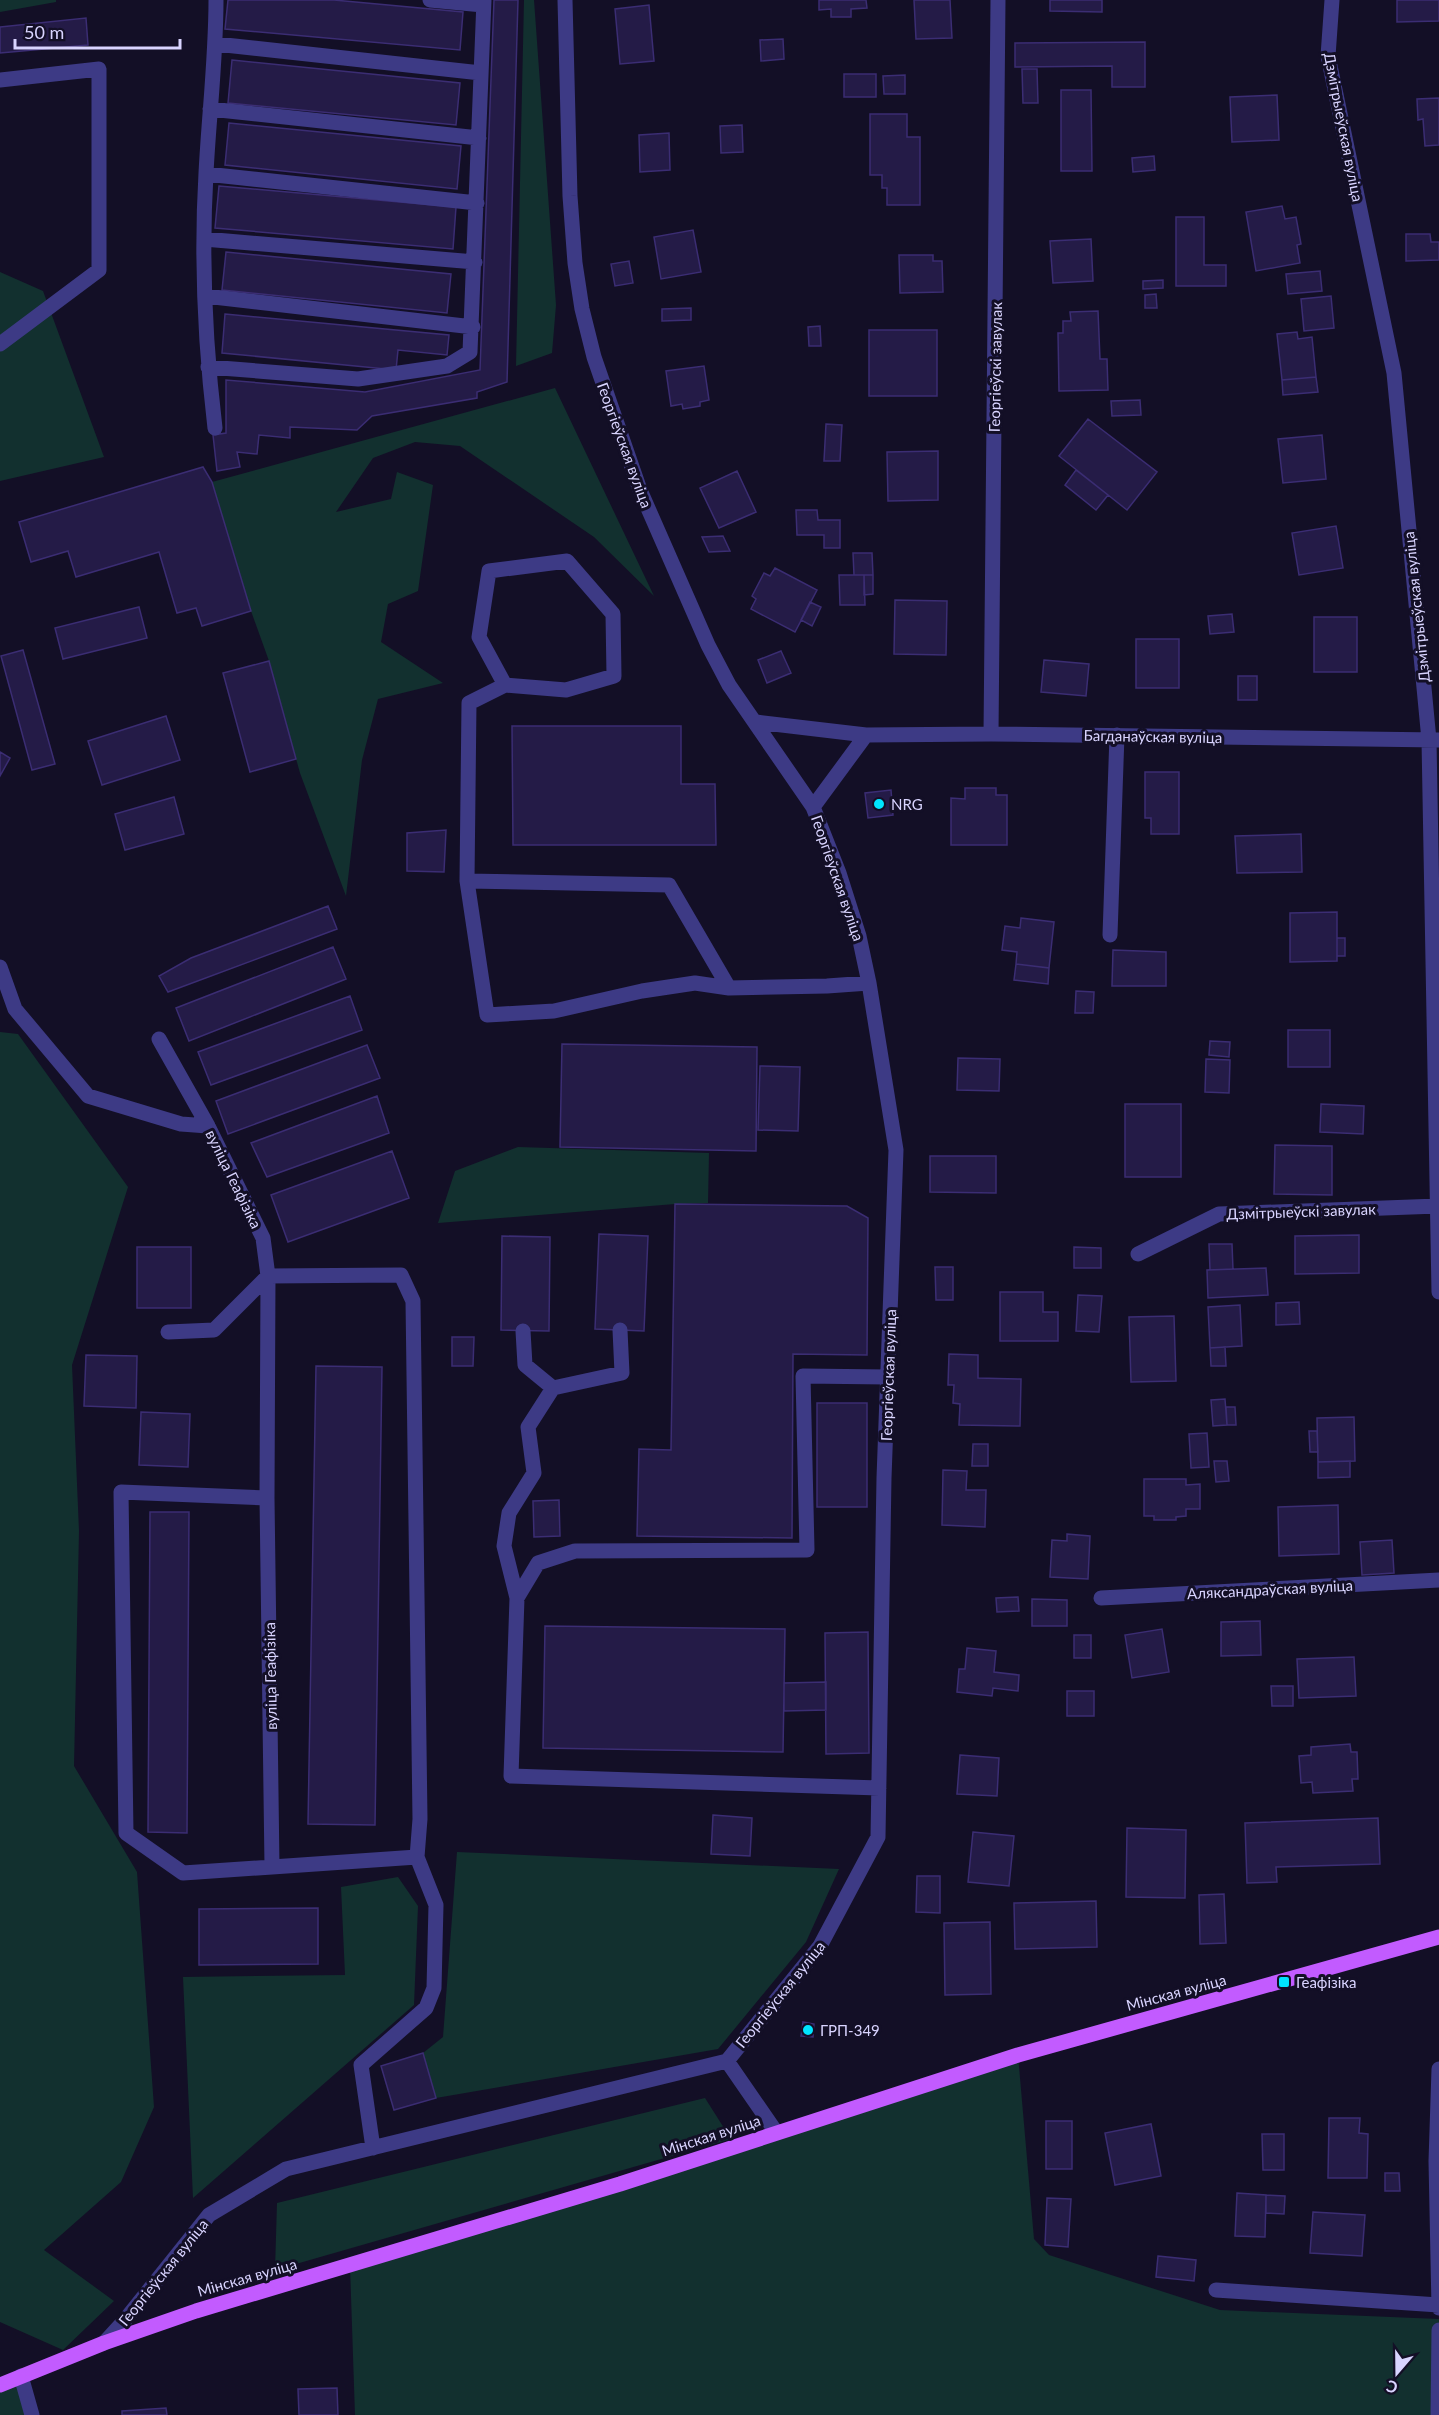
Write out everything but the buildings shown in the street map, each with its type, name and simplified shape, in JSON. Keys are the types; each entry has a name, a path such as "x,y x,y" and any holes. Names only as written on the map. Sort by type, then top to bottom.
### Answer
{"main road":[{"name":"Мінская вуліца","path":"0,2385 104,2343 196,2311 620,2184 1018,2055 1439,1937"}],"street":[{"path":"215,428 208,367 204,239 210,109 216,44 216,0"},
{"path":"208,367 358,379 447,366 470,352 473,327 484,3 430,0"},
{"name":"Георгіеўская вуліца","path":"104,2343 209,2215 286,2169 727,2061 820,1946 878,1837 888,1377 896,1150 869,983 859,936 839,873 813,807 729,685 708,645 640,490 594,357 582,309 574,252 570,196 565,0"},
{"name":"Георгіеўскі завулак","path":"991,734 998,0"},
{"name":"Дзмітрыеўская вуліца","path":"1332,0 1328,56 1394,373 1434,740 1439,1292"},
{"path":"216,44 481,73"},
{"path":"0,80 99,69 99,270 0,344"},
{"path":"210,109 479,138"},
{"path":"206,174 477,203"},
{"path":"204,239 475,262"},
{"path":"205,296 473,327"},
{"path":"505,685 479,637 489,571 567,561 613,614 614,676 566,690 505,685 469,703 467,881 487,1015 554,1011 642,991 695,983 729,988 869,983"},
{"name":"Багданаўская вуліца","path":"756,722 866,735 1117,735 1434,740"},
{"path":"813,807 866,735"},
{"path":"1110,935 1117,735"},
{"path":"467,881 669,885 729,988"},
{"path":"0,967 15,1009 88,1096 181,1124 208,1126"},
{"name":"вуліца Геафізіка","path":"159,1039 208,1126 262,1238 268,1276 267,1498 272,1867"},
{"name":"Дзмітрыеўскі завулак","path":"1138,1254 1219,1214 1438,1206"},
{"path":"168,1332 214,1330 268,1276 401,1275 414,1301 420,1819 417,1857 436,1905 434,1988 426,2008 361,2065 373,2148"},
{"path":"620,1330 622,1373 553,1388 528,1427 534,1473 509,1513 504,1546 517,1598 511,1776 879,1788"},
{"path":"523,1331 525,1365 553,1388"},
{"path":"517,1598 538,1563 575,1551 807,1550 803,1376 888,1377"},
{"path":"267,1498 121,1492 126,1833 183,1873 417,1857"},
{"name":"Аляксандраўская вуліца","path":"1101,1598 1439,1580"},
{"path":"727,2061 777,2132"},
{"path":"1216,2290 1439,2306 1436,2161 1439,2069"},
{"path":"1438,2415 1439,2330"},
{"path":"21,2376 32,2415"}],"green space":[{"path":"0,0 56,0 56,2 0,12"},
{"path":"524,0 534,0 556,305 552,353 516,366"},
{"path":"0,272 43,291 104,457 0,481"},
{"path":"555,388 654,596 594,537 460,446 415,442 373,458 336,512 391,499 397,472 433,485 418,591 388,604 381,642 443,683 378,699 362,760 346,896 300,773 269,661 251,611 212,482"},
{"path":"0,1032 18,1034 128,1187 72,1365 79,1531 74,1766 137,1872 154,2107 121,2182 44,2250 114,2301 63,2350 0,2322"},
{"path":"518,1147 709,1153 708,1203 438,1223 455,1171"},
{"path":"457,1852 839,1869 806,1942 718,2049 436,2098 423,2053 443,2037"},
{"path":"398,1877 418,1906 414,2005 193,2198 183,1977 345,1975 341,1887"},
{"path":"1018,2055 1034,2239 1049,2255 1220,2310 1439,2319 1438,2415 355,2415 350,2266"},
{"path":"705,2098 731,2139 275,2270 277,2203"},
{"path":"21,2376 32,2415 0,2415 0,2385"}],"place":[{"name":"NRG","path":"879,804"},
{"name":"Геафізіка","path":"1284,1982"},
{"name":"ГРП-349","path":"808,2030"}]}
